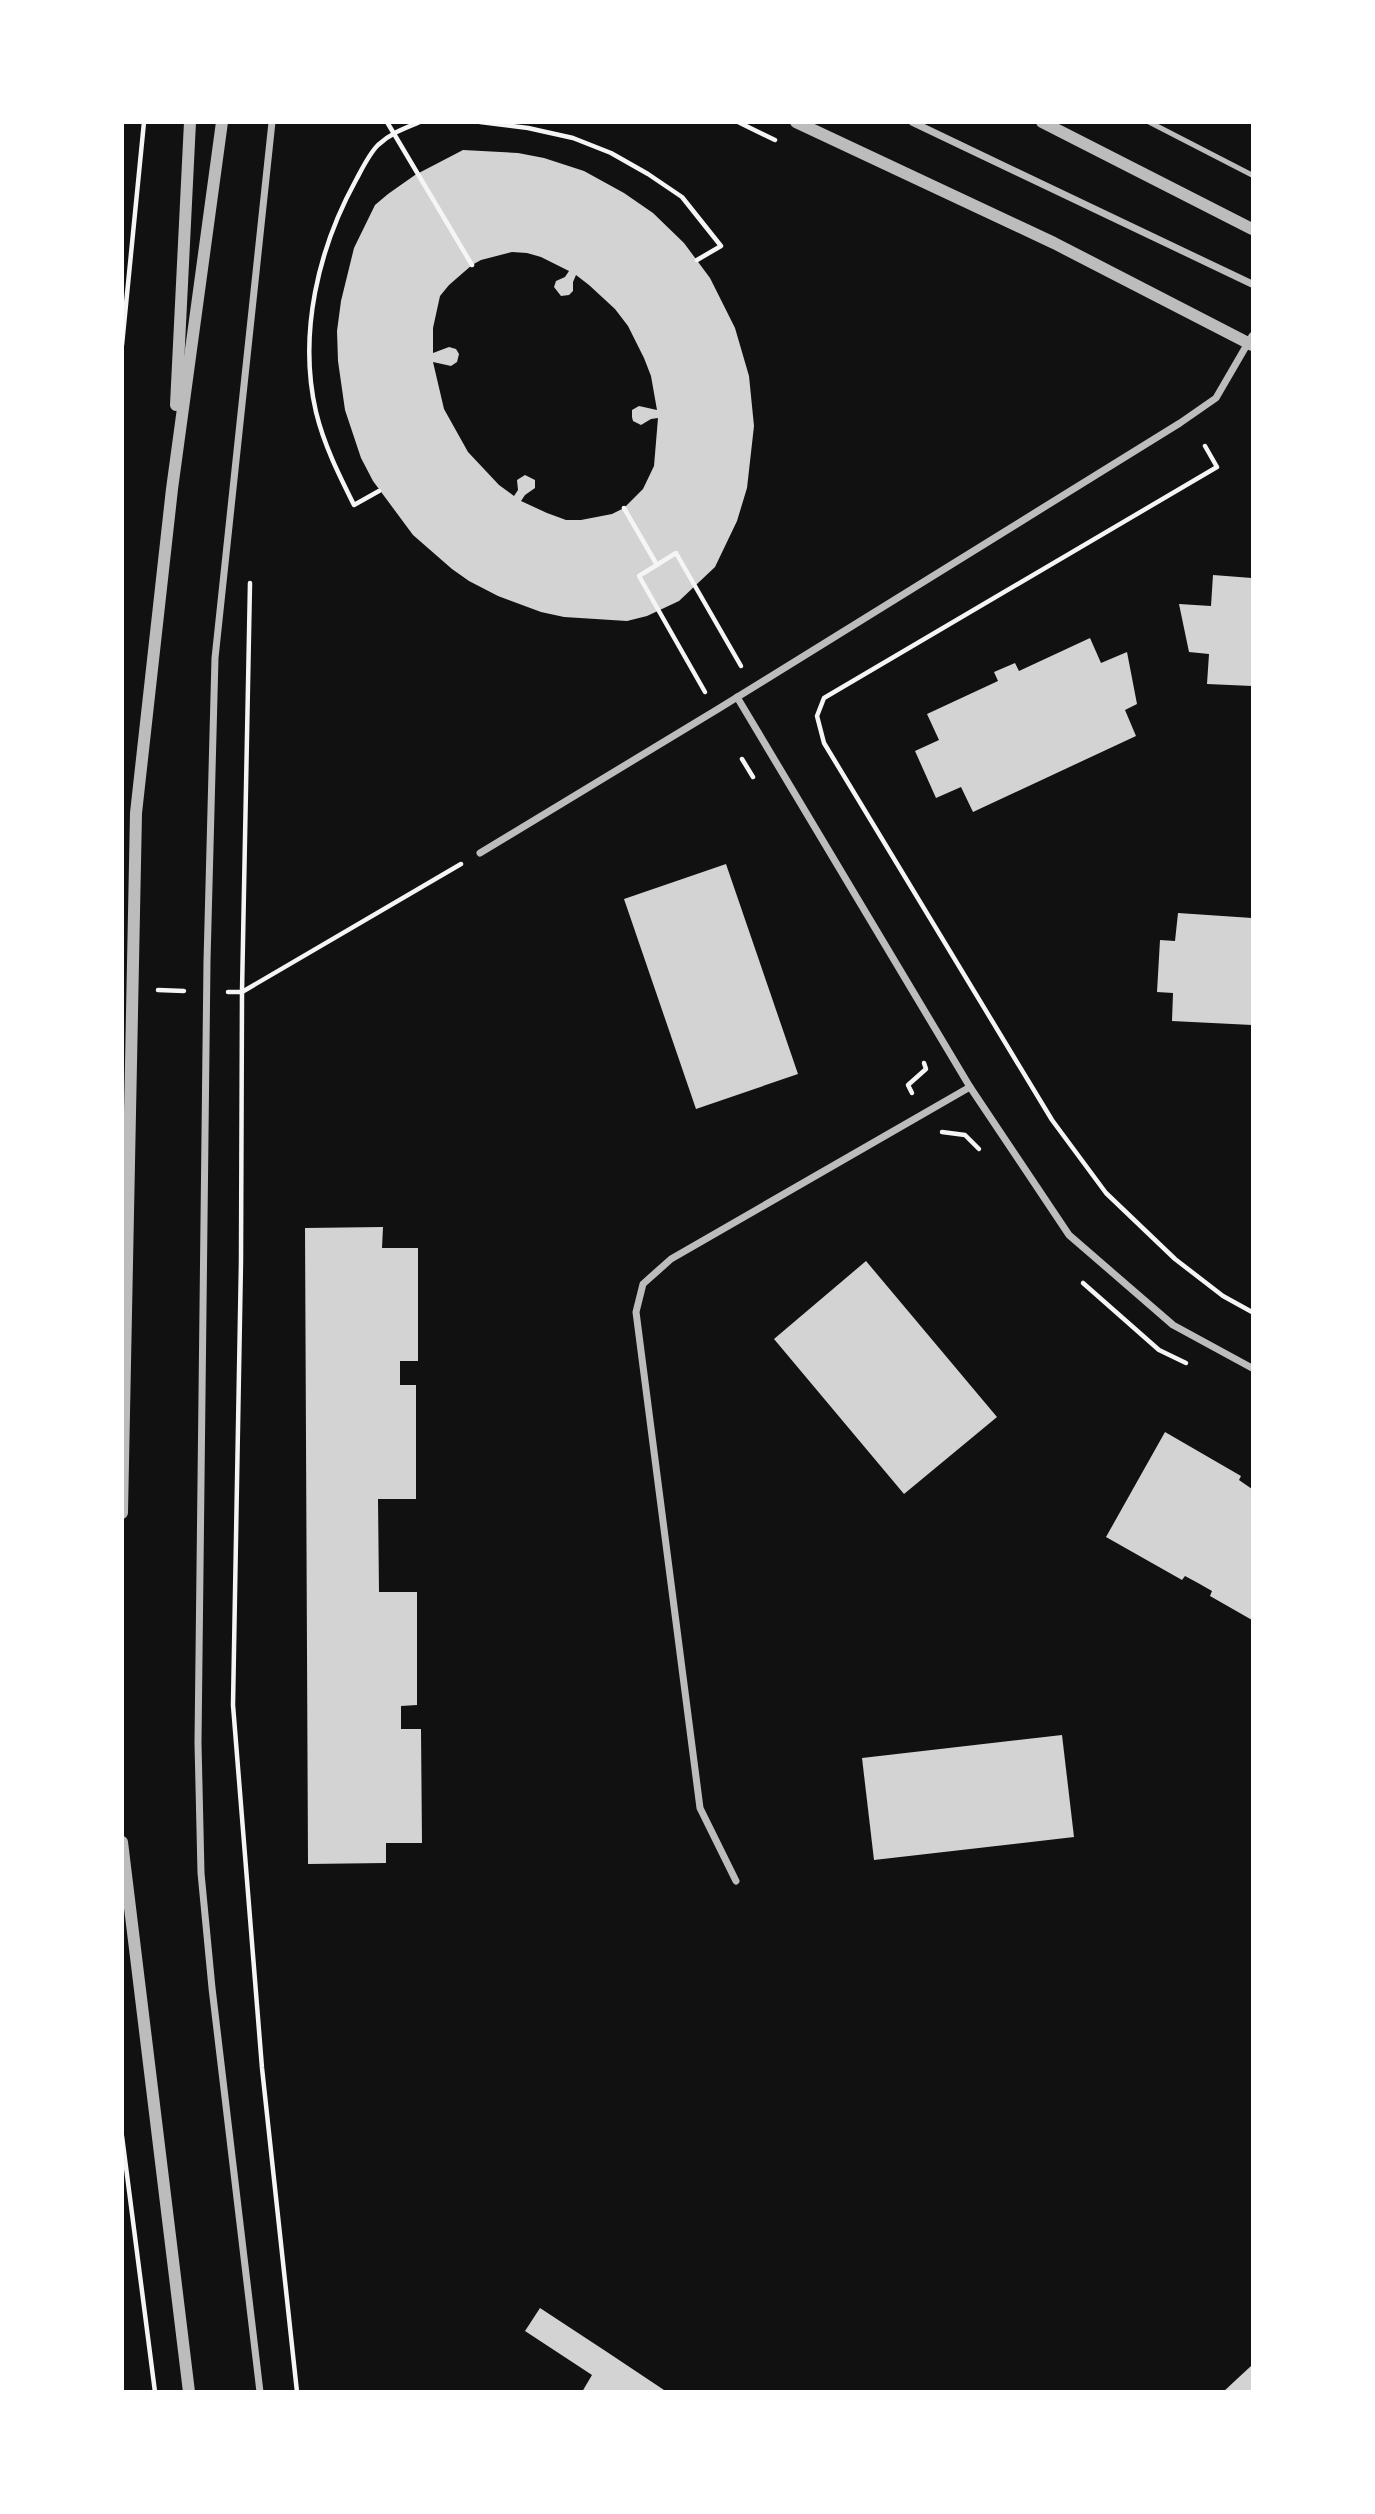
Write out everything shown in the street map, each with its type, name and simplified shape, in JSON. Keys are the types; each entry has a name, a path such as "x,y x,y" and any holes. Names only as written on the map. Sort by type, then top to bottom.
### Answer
{"street":[{"path":"172,489 190,122"},
{"path":"122,1513 136,813 172,489 222,122"},
{"path":"260,2392 201,1873 198,1742 207,961 215,658 272,122"},
{"path":"480,853 737,698 1216,398 1251,342 1054,243 796,122"},
{"path":"912,122 1252,284"},
{"path":"1042,122 1252,229"},
{"path":"737,698 970,1087 1069,1235 1173,1325 1252,1368"},
{"path":"736,1881 700,1808 636,1312 643,1284 671,1259 970,1087"},
{"path":"122,1842 190,2392"}],"lane":[{"path":"1149,122 1252,175"}],"path":[{"path":"122,345 144,122"},
{"path":"387,122 472,265"},
{"path":"379,491 355,505 334,467 316,411 310,360 311,312 320,268 347,196 376,146 393,133 420,122"},
{"path":"480,122 528,128 573,138 611,153 648,174 682,197 721,246 697,260"},
{"path":"1205,446 1217,467 824,698 817,716 824,743 1052,1120 1106,1193 1155,1241 1223,1296 1252,1312"},
{"path":"624,508 657,565"},
{"path":"715,710 639,576 676,553 753,687"},
{"path":"250,577 233,1705 262,2068 297,2392"},
{"path":"242,992 480,853"},
{"path":"122,2136 155,2392"}],"building":[{"path":"463,150 518,153 584,171 653,213 684,243 710,278 735,328 749,376 754,426 747,488 737,521 715,567 679,601 647,616 627,621 564,617 541,612 498,596 452,569 413,535 373,481 361,458 345,410 338,361 337,331 341,301 354,248 375,205 415,175","holes":["512,252 527,253 569,271 565,277 556,281 554,287 561,296 569,295 573,291 576,275 615,309 628,326 651,376 657,410 639,406 632,410 632,417 633,421 641,425 658,418 654,466 643,489 624,508 612,514 566,520 521,501 535,488 535,480 525,475 517,480 518,490 514,496 499,485 468,452 444,409 433,362 451,366 457,362 459,354 456,349 449,347 433,353 433,328 440,296 449,285 481,260"]},
{"path":"1213,575 1252,578 1252,686 1207,684 1209,654 1189,652 1179,604 1211,606"},
{"path":"1090,638 1101,663 1127,652 1137,704 1125,710 1136,736 973,812 961,787 936,798 915,751 939,740 927,714 998,681 994,672 1015,663 1019,671"},
{"path":"726,864 798,1074 696,1109 624,899"},
{"path":"1178,913 1252,918 1252,1025 1172,1021 1173,993 1157,992 1160,940 1175,941"},
{"path":"383,1227 382,1248 418,1248 418,1361 400,1361 400,1385 416,1385 416,1499 378,1499 379,1592 417,1592 417,1705 401,1706 401,1729 421,1729 422,1843 386,1843 386,1863 308,1864 305,1228"},
{"path":"866,1261 997,1417 904,1494 774,1339"},
{"path":"1165,1432 1241,1476 1239,1480 1252,1489 1252,1620 1210,1596 1212,1591 1198,1583 1185,1576 1182,1580 1106,1537"},
{"path":"1062,1735 1074,1837 874,1860 862,1758"},
{"path":"540,2308 667,2392 582,2392 592,2375 525,2331"},
{"path":"1251,2366 1252,2392 1223,2392"}]}
